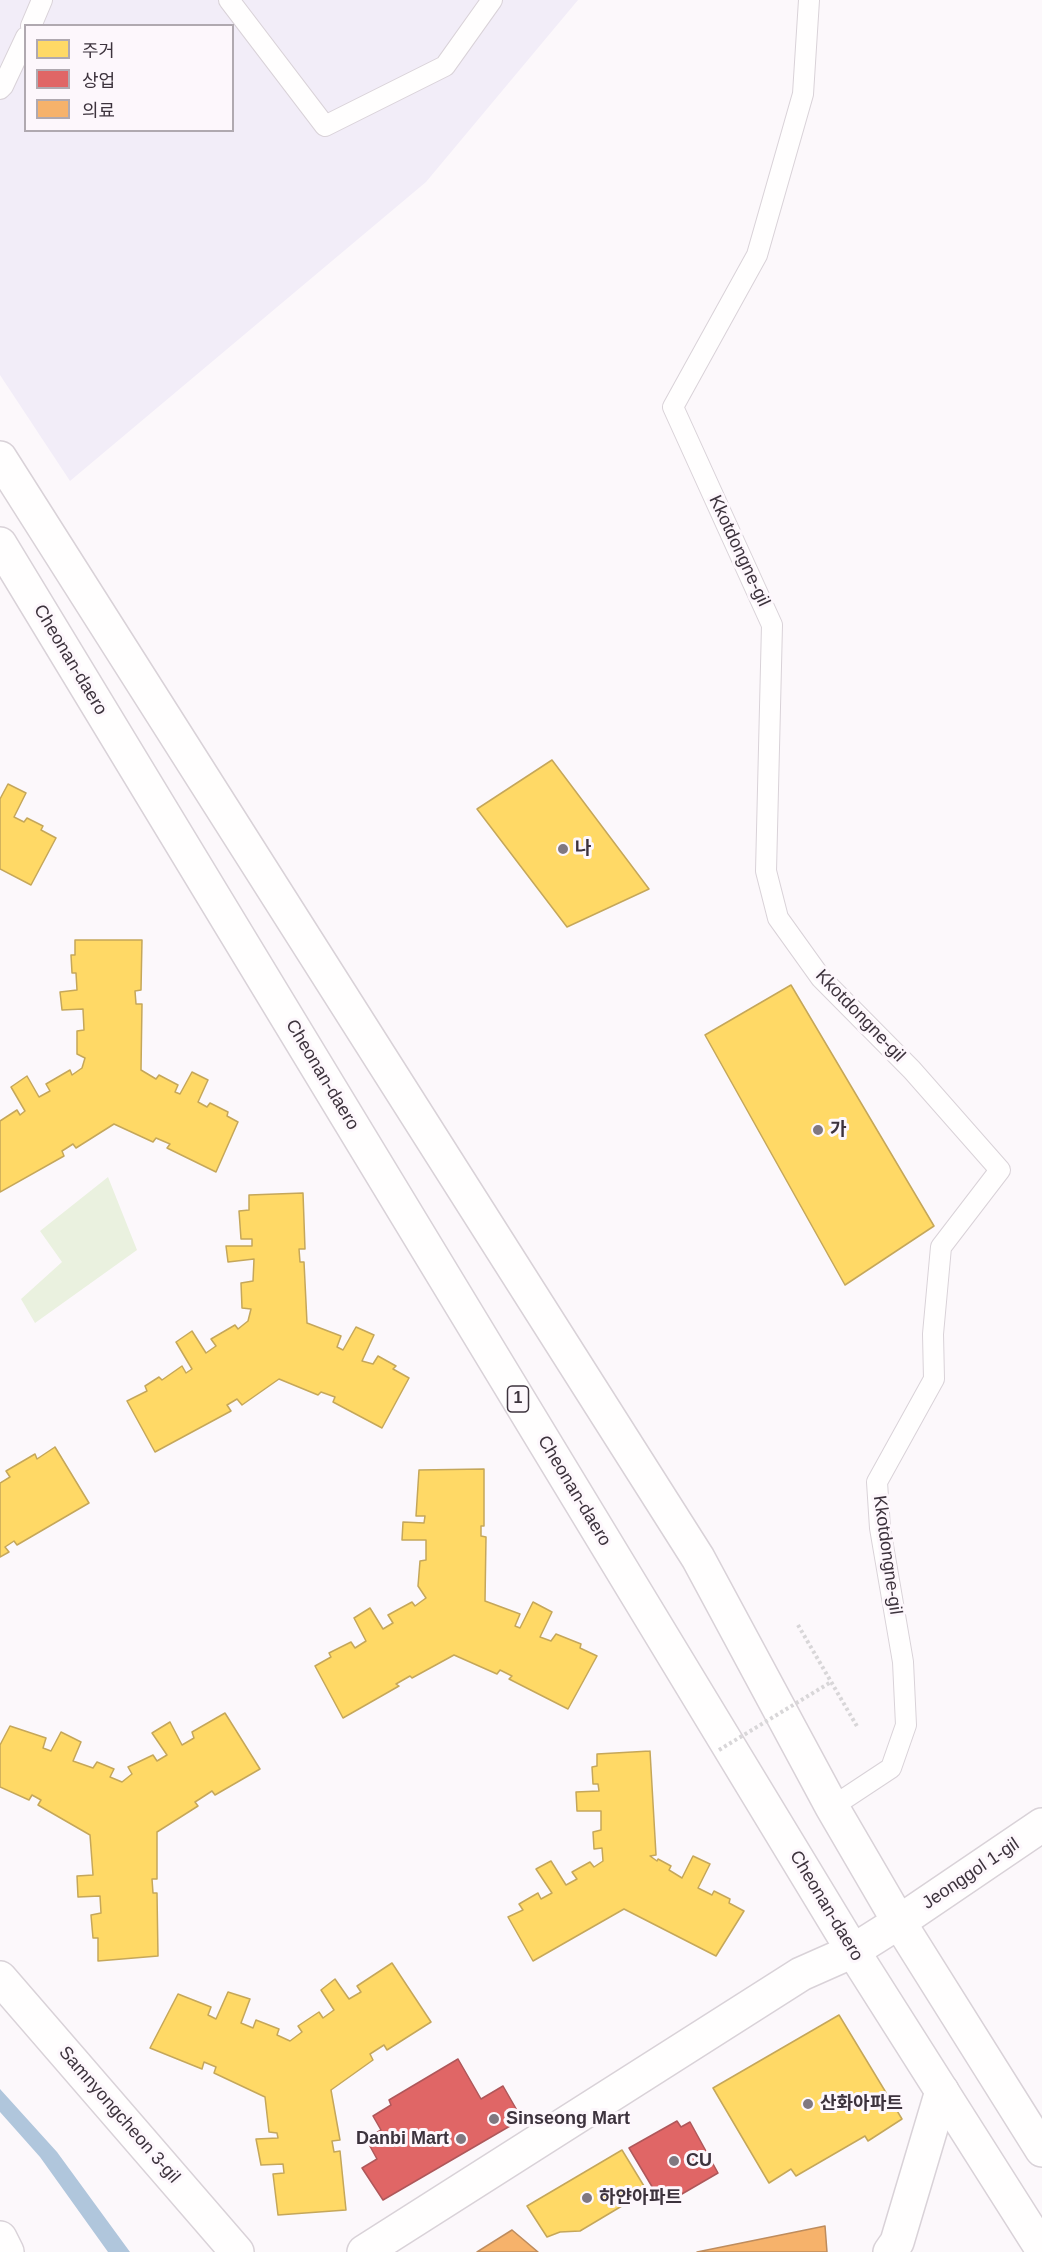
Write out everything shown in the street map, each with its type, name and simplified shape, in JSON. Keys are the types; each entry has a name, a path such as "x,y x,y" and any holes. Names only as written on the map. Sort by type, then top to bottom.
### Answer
{"main road":[{"path":"0,458 698,1558 832,1807 899,1922 1042,2150"},
{"name":"Cheonan-daero","path":"0,544 853,1951 1042,2249"},
{"name":"Jeonggol 1-gil","path":"853,1951 1042,1825"},
{"path":"364,2252 801,1974 853,1951"},
{"path":"391,2252 813,1985 853,1951"},
{"name":"Samnyongcheon 3-gil","path":"0,1978 237,2252"},
{"path":"890,2252 897,2242 942,2091"},
{"path":"0,2238 7,2252"}],"lane":[{"path":"32,24 42,0"},
{"path":"229,0 325,126 445,66 492,0"},
{"name":"Kkotdongne-gil","path":"809,0 803,94 757,255 673,407 772,625 766,871 778,918 821,978 912,1070 1000,1170 941,1247 933,1334 934,1378 877,1482 880,1528 903,1662 906,1725 891,1768 832,1807"},
{"path":"0,89 24,41"}],"path":[{"path":"798,1625 858,1728"},
{"path":"719,1750 831,1682"}],"shaded area":[{"path":"0,0 578,0 426,182 70,481 0,375"}],"green space":[{"path":"108,1177 137,1250 35,1323 21,1299 62,1262 40,1231"}],"water":[{"path":"0,2089 57,2152 130,2252 108,2252 40,2157 0,2112"}],"building: 주거":[{"name":"나","path":"552,760 649,889 567,927 477,809"},
{"path":"8,784 26,793 14,817 24,822 27,818 43,826 41,830 56,838 31,885 0,869 0,799"},
{"path":"75,940 142,940 141,990 135,991 136,1004 142,1004 141,1070 156,1079 159,1075 178,1085 175,1092 180,1094 192,1072 208,1080 198,1102 207,1107 210,1103 228,1112 227,1116 238,1122 216,1172 167,1148 170,1144 156,1138 153,1142 114,1124 76,1148 73,1144 62,1151 64,1156 0,1192 0,1121 17,1110 20,1115 25,1111 11,1087 27,1076 39,1097 50,1091 46,1084 70,1070 72,1075 82,1068 85,1058 77,1054 77,1031 84,1030 83,1009 62,1010 60,992 77,990 76,973 72,973 71,955 75,955"},
{"name":"가","path":"791,985 934,1226 845,1285 705,1035"},
{"path":"303,1193 305,1249 299,1249 300,1262 304,1262 307,1323 341,1336 337,1347 343,1350 356,1327 374,1335 362,1361 373,1364 378,1356 396,1366 393,1369 409,1378 382,1428 333,1402 335,1397 321,1392 318,1395 279,1379 242,1405 237,1399 227,1405 231,1411 155,1452 127,1401 147,1391 145,1386 159,1377 162,1380 182,1366 186,1373 192,1369 176,1342 192,1331 206,1353 216,1346 211,1339 235,1325 238,1329 248,1321 251,1309 242,1308 241,1283 253,1281 254,1259 228,1262 226,1246 252,1246 252,1239 241,1239 239,1211 249,1210 249,1195"},
{"path":"55,1447 89,1503 17,1545 14,1541 5,1547 9,1552 0,1557 0,1483 10,1477 6,1471 35,1454 37,1459"},
{"path":"484,1469 484,1526 481,1526 481,1536 486,1537 485,1601 520,1614 515,1626 520,1628 533,1602 552,1612 540,1637 551,1641 556,1634 581,1644 580,1648 597,1656 568,1709 509,1679 512,1676 500,1670 497,1674 454,1655 412,1678 410,1676 396,1684 399,1686 343,1718 315,1666 331,1657 329,1653 351,1642 355,1648 366,1641 354,1618 370,1608 383,1629 393,1623 388,1615 412,1602 415,1606 426,1598 418,1586 420,1561 426,1560 426,1540 402,1540 403,1522 424,1523 425,1516 416,1516 419,1470"},
{"path":"225,1713 260,1769 215,1795 212,1791 195,1802 198,1806 157,1832 157,1879 152,1879 153,1893 157,1893 158,1956 98,1961 98,1938 93,1938 91,1915 101,1913 100,1896 78,1897 77,1876 93,1875 90,1835 38,1805 41,1800 32,1795 29,1800 0,1787 0,1745 10,1726 46,1738 43,1748 51,1751 61,1732 81,1742 73,1761 93,1768 97,1762 114,1769 110,1777 122,1782 132,1774 128,1767 153,1755 157,1761 167,1755 152,1733 170,1722 182,1745 194,1738 192,1732"},
{"path":"650,1751 656,1855 650,1856 671,1866 669,1870 682,1878 693,1856 710,1864 698,1888 712,1895 714,1891 730,1899 729,1903 744,1911 716,1956 624,1909 533,1961 508,1917 523,1910 519,1904 538,1893 541,1899 552,1893 536,1869 551,1861 566,1885 577,1879 572,1872 590,1862 594,1867 603,1861 602,1848 594,1849 593,1832 601,1830 601,1811 577,1811 576,1792 599,1791 598,1784 593,1784 592,1767 597,1766 597,1754"},
{"path":"392,1963 431,2022 387,2050 384,2045 370,2054 373,2060 331,2090 340,2140 332,2141 334,2152 340,2151 346,2210 278,2215 273,2174 284,2173 283,2164 261,2165 256,2139 278,2138 277,2133 269,2132 265,2097 214,2073 216,2067 204,2062 202,2069 150,2048 178,1994 211,2007 208,2015 216,2019 228,1992 250,1999 241,2023 253,2028 256,2020 279,2029 277,2035 290,2041 302,2032 298,2026 319,2012 323,2018 334,2010 321,1990 335,1979 349,1999 361,1992 357,1986"},
{"name":"산화아파트","path":"839,2015 902,2119 868,2141 865,2136 796,2176 791,2169 769,2183 713,2088"},
{"name":"하얀아파트","path":"622,2150 647,2191 580,2231 560,2232 547,2237 527,2206"}],"building: 상업":[{"path":"458,2059 481,2099 503,2086 522,2119 383,2200 362,2168 377,2159 366,2139 381,2130 373,2116 391,2105 389,2100"},
{"name":"CU","path":"677,2121 681,2127 690,2122 718,2173 663,2205 629,2148"}],"building: 의료":[{"path":"825,2226 827,2252 697,2252"},
{"path":"512,2230 538,2252 477,2252"}],"place":[{"name":"나","path":"563,849"},
{"name":"가","path":"818,1130"},
{"name":"산화아파트","path":"808,2104"},
{"name":"Sinseong Mart","path":"494,2119"},
{"name":"Danbi Mart","path":"461,2139"},
{"name":"CU","path":"674,2161"},
{"name":"하얀아파트","path":"587,2198"}]}
